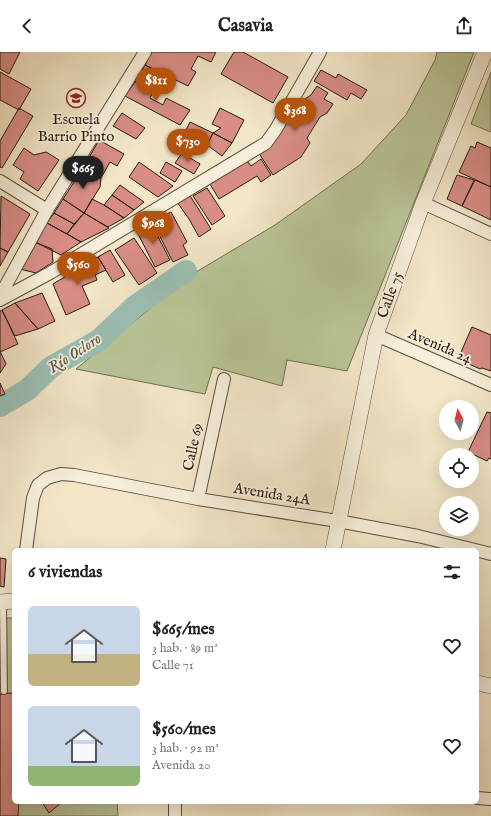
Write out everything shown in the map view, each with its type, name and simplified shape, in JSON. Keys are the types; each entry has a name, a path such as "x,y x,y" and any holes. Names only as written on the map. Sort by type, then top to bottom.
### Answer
{"street":[{"path":"0,300 50,273 266,143 276,129 320,52"},
{"path":"0,296 47,210 142,53"},
{"name":"Calle 75","path":"333,548 376,335 423,203 486,55"},
{"path":"0,181 47,210"},
{"path":"423,203 491,234"},
{"name":"Avenida 24","path":"376,335 491,385"},
{"name":"Calle 69","path":"198,499 224,379"},
{"name":"Avenida 24A","path":"26,548 33,498 38,485 48,478 61,474 74,475 198,499 338,521 418,536 467,548"},
{"name":"Avenida 24A","path":"479,551 491,554"},
{"path":"479,683 491,686"},
{"path":"479,798 491,799"},
{"path":"174,804 175,816"}],"lane":[{"path":"4,691 6,602"}],"green space":[{"path":"437,52 474,52 347,371 287,360 282,386 213,367 205,394 76,369 191,275 275,225 361,164 406,115 435,60"},
{"path":"491,72 491,132 471,124"},
{"path":"0,618 12,618 12,804 117,804 118,816 0,816"}],"building":[{"path":"0,52 20,52 9,74 0,69"},
{"path":"152,52 216,52 211,62 198,56 191,69 196,72 188,86 145,65"},
{"path":"234,52 243,52 288,77 273,103 221,74"},
{"path":"145,65 175,80 168,93 138,78"},
{"path":"321,70 336,78 338,74 367,90 361,99 351,93 347,100 314,81"},
{"path":"0,72 31,89 19,110 0,100"},
{"path":"138,78 156,86 150,98 163,105 166,98 190,110 180,125 125,96"},
{"path":"317,86 328,93 324,99 333,104 327,113 320,117 307,138 310,143 301,157 273,175 258,152 297,104 311,95"},
{"path":"19,108 33,116 2,168 0,167 0,141"},
{"path":"220,108 244,120 232,143 213,133 221,128 212,124"},
{"path":"122,113 145,128 136,139 113,126"},
{"path":"190,122 213,133 207,145 184,134"},
{"path":"213,133 232,143 222,156 207,145"},
{"path":"99,140 124,154 117,166 110,162 101,178 83,168"},
{"path":"477,142 491,148 491,187 459,172 471,146 475,148"},
{"path":"24,148 34,155 46,152 59,160 38,191 20,179 24,172 13,165"},
{"path":"182,153 200,164 194,174 175,163"},
{"path":"261,159 271,175 261,182 257,176 219,199 210,184 247,161 251,166"},
{"path":"139,162 173,186 158,197 129,177"},
{"path":"166,162 182,171 175,182 160,173"},
{"path":"83,168 101,178 100,187 84,213 63,199"},
{"path":"457,175 474,180 462,206 447,199"},
{"path":"475,180 491,187 491,220 462,206"},
{"path":"120,185 144,202 134,210 112,195"},
{"path":"207,188 225,216 212,225 193,196"},
{"path":"189,194 211,229 199,237 177,202"},
{"path":"112,195 134,210 124,218 104,205"},
{"path":"1,196 30,214 8,252 0,248"},
{"path":"63,199 84,213 74,224 54,213"},
{"path":"92,199 124,218 108,227 84,213"},
{"path":"171,212 187,242 183,245 188,255 173,262 152,221"},
{"path":"54,213 74,224 67,234 47,223"},
{"path":"84,213 109,228 81,242 67,234"},
{"path":"47,223 81,242 61,255 35,242"},
{"path":"151,223 170,260 155,267 136,230"},
{"path":"134,238 157,273 139,285 115,250"},
{"path":"35,242 52,249 53,262 36,273 20,269"},
{"path":"0,248 8,252 0,266"},
{"path":"110,250 125,275 113,282 98,257"},
{"path":"98,257 106,270 95,275 97,280 82,286 90,304 66,315 53,284"},
{"path":"42,293 55,321 38,329 15,303"},
{"path":"15,303 38,329 15,336 2,310"},
{"path":"2,310 18,344 0,352 0,311"},
{"path":"472,327 491,335 491,371 482,368 480,369 458,359"},
{"path":"0,351 6,364 0,373"},
{"path":"0,383 5,394 0,396"},
{"path":"487,412 491,413 491,459 489,458 487,461 479,457 479,448 470,448 474,440 479,440 479,429"},
{"path":"0,558 6,559 4,587 0,586"},
{"path":"12,693 12,804 19,804 18,816 0,816 0,694"},
{"path":"43,804 60,804 49,813"}],"waterway":[{"name":"Río Ocloro","path":"0,406 27,390 51,367 99,340 135,306 186,271"}],"place":[{"name":"Escuela Barrio Pinto","path":"76,98"}]}
